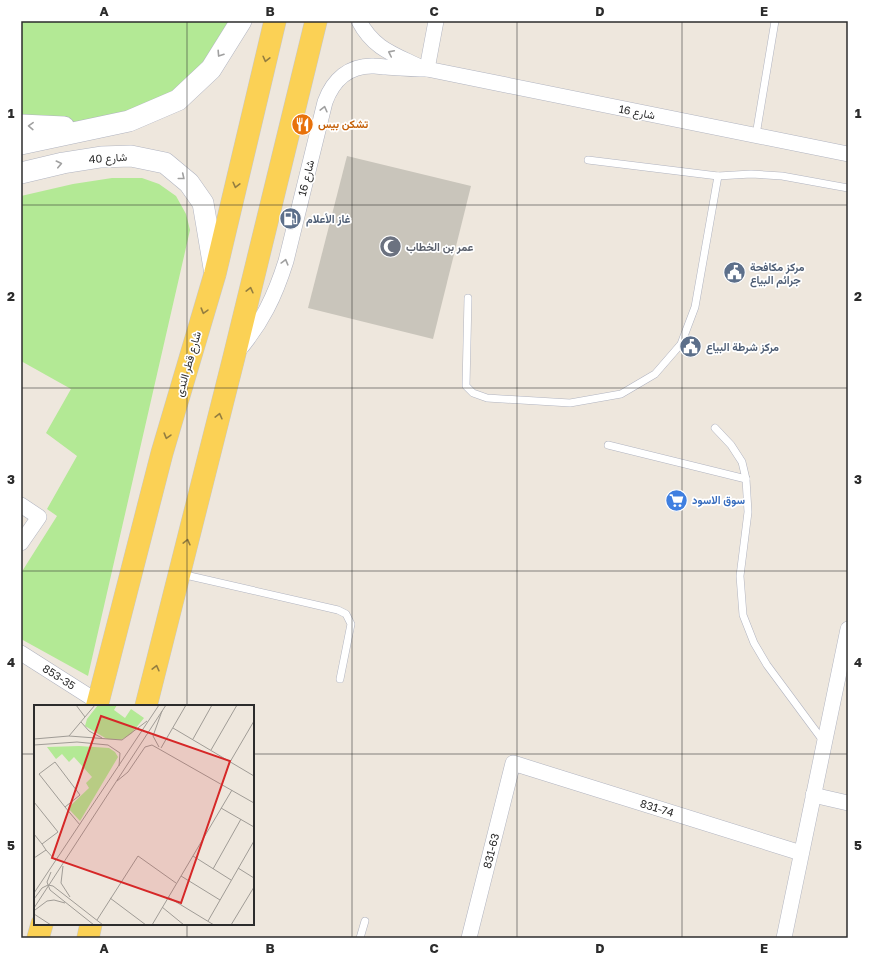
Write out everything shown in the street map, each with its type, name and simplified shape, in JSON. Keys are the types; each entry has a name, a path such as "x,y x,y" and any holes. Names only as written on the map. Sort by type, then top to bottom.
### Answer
{"main road":[{"path":"21,144 129,121 178,100 211,69 241,21"},
{"name":"شارع قطر الندى","path":"98,704 162,453 214,274 275,21"},
{"path":"146,705 234,357 316,21"},
{"path":"21,125 97,128"},
{"path":"97,128 101,157"},
{"name":"شارع 40","path":"21,173 63,162 101,157 131,156 165,163 190,183 203,203 214,274"},
{"path":"38,938 42,925"},
{"path":"88,938 91,925"}],"street":[{"name":"شارع 16","path":"359,21 363,29 377,45 386,51 427,70"},
{"path":"427,70 436,21"},
{"name":"شارع 16","path":"234,357 260,322 280,282 325,102 329,93 340,78 356,68 375,66 427,70 848,154"},
{"path":"21,505 38,516 21,543"},
{"path":"784,938 824,742 845,654 848,629"},
{"name":"853-35","path":"21,653 98,704"},
{"name":"831-74","path":"513,764 802,853"},
{"name":"831-63","path":"469,938 513,764"},
{"path":"813,796 848,803"}],"lane":[{"path":"756,136 775,21"},
{"path":"588,160 718,176 751,174 782,176 848,188"},
{"path":"468,298 466,386 473,393 487,398 570,403 621,394 655,374 681,344 695,307 718,176"},
{"path":"715,428 731,445 742,462 746,479 748,512 740,576 743,615 754,643 767,666 824,742"},
{"path":"608,445 746,479"},
{"path":"179,573 338,610 346,614 351,624 340,679"},
{"path":"360,938 365,921"}],"green space":[{"path":"21,21 228,21 219,47 171,98 83,125 21,120"},
{"path":"112,178 142,178 159,184 176,196 186,214 190,230 88,676 21,639 21,573 57,516 47,509 77,456 46,433 71,389 21,361 21,196 73,184"}],"building":[{"name":"عمر بن الخطاب","path":"347,156 471,186 433,339 308,308"}],"place":[{"name":"تشكن بيس","path":"303,124"},
{"name":"غاز الأعلام","path":"290,219"},
{"name":"عمر بن الخطاب","path":"390,247"},
{"name":"مركز مكافحة جرائم البياع","path":"735,273"},
{"name":"مركز شرطة البياع","path":"691,347"},
{"name":"سوق الاسود","path":"677,500"}]}
